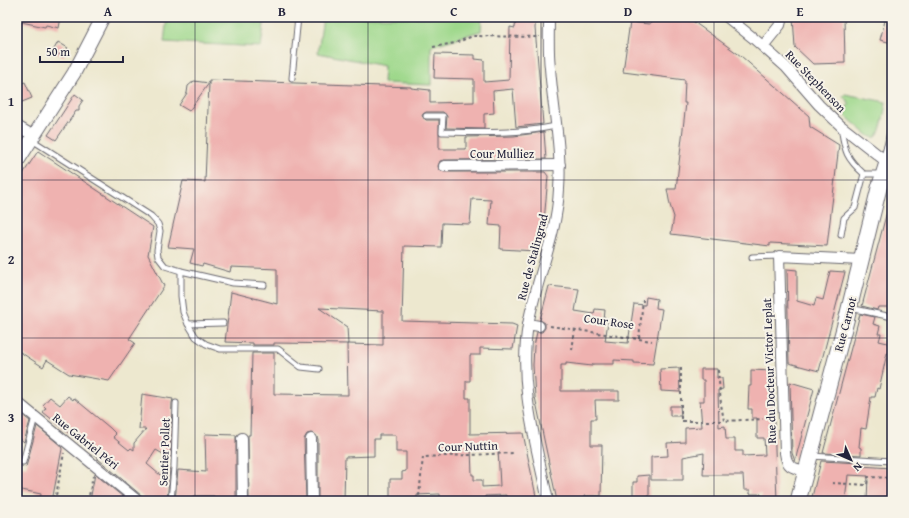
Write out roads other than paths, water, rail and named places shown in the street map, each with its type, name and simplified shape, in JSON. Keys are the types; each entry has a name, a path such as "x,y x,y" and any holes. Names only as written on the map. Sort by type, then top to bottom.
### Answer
{"main road":[{"name":"Rue Carnot","path":"798,501 879,188 887,174 892,147"}],"street":[{"path":"17,162 74,74 103,17"},
{"name":"Rue de Stalingrad","path":"548,501 525,383 524,355 528,324 557,212 560,165 550,67 549,17"},
{"name":"Rue Stephenson","path":"727,17 786,67 819,105 887,174"},
{"path":"763,46 780,25 782,17"},
{"path":"17,126 33,138"},
{"name":"Cour Mulliez","path":"444,166 560,165"},
{"path":"779,256 861,260"},
{"name":"Rue du Docteur Victor Leplat","path":"779,256 785,453 786,460 789,465 806,471"},
{"path":"528,324 539,326"},
{"name":"Rue Gabriel Péri","path":"17,402 138,501"},
{"path":"242,438 242,501"},
{"path":"311,439 312,501"}],"lane":[{"path":"292,78 298,17"},
{"path":"426,116 443,116 442,132 498,133 556,126"},
{"path":"841,126 845,151 855,166 864,174 887,174 887,140 892,120"},
{"path":"33,138 151,216 158,224 160,231 157,250 158,257 165,266 233,283 264,285"},
{"path":"841,235 844,218 854,208 864,174"},
{"path":"752,257 779,256"},
{"path":"181,271 181,296 183,312 196,337 206,344 220,348 278,349 301,367 319,369"},
{"path":"862,284 849,307 892,317"},
{"path":"188,324 223,323"},
{"name":"Sentier Pollet","path":"171,501 174,467 176,403"},
{"path":"17,460 23,462 36,416"},
{"path":"810,456 892,461"}]}
